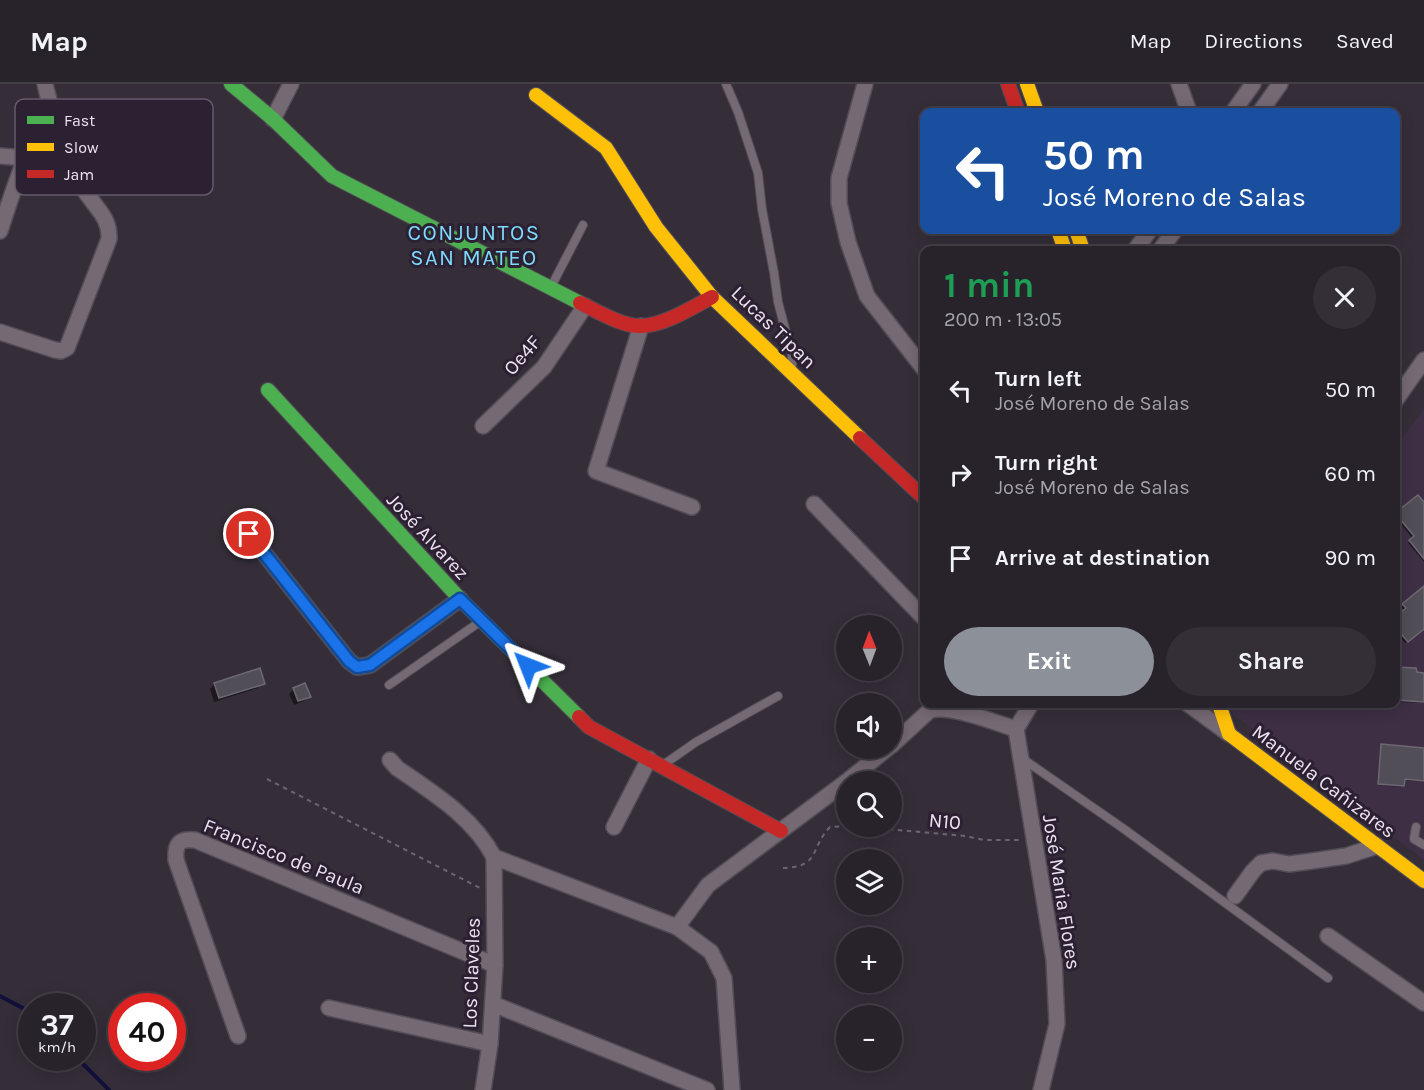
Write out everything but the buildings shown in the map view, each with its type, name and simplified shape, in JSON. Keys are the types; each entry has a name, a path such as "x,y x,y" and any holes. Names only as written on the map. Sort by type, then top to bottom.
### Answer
{"street":[{"path":"45,84 49,99"},
{"name":"Lucas Tipan","path":"231,84 273,119 332,176 612,319 641,326 674,317 712,297 920,494"},
{"path":"273,119 291,84"},
{"path":"865,84 839,178 839,203 848,242 867,296 920,364"},
{"path":"1008,84 1017,108"},
{"path":"1027,84 1035,108"},
{"path":"1179,84 1188,108"},
{"path":"1236,108 1253,84"},
{"path":"1263,108 1280,84"},
{"path":"536,95 606,148 656,227 712,297"},
{"path":"0,156 15,157"},
{"path":"0,231 15,189"},
{"path":"0,332 55,350 61,351 67,348 110,239 110,228 106,219 89,195"},
{"name":"Oe4F","path":"483,426 544,366 585,306"},
{"path":"641,326 596,471 692,507"},
{"path":"1400,394 1424,360"},
{"name":"José Alvarez","path":"268,390 460,599 590,727 781,831"},
{"path":"814,504 920,614"},
{"path":"249,534 349,661 357,667 370,665 460,599"},
{"path":"902,736 929,711 936,708 1016,729 1029,708"},
{"path":"1193,708 1229,734"},
{"path":"1220,708 1229,734"},
{"name":"José Maria Flores","path":"1016,729 1054,960 1057,1024 1041,1090"},
{"name":"Manuela Cañizares","path":"1229,734 1424,881"},
{"path":"860,771 875,759"},
{"path":"390,760 397,768 465,819 486,842 494,857 677,927 711,952 724,978 732,1090"},
{"path":"614,827 655,763"},
{"path":"677,927 708,885 836,790"},
{"name":"Francisco de Paula","path":"238,1036 176,861 175,850 185,839 195,840 495,965"},
{"path":"1235,896 1261,864 1273,861 1289,864 1312,861 1377,846"},
{"name":"Los Claveles","path":"483,1090 490,1044 495,965 494,857"},
{"path":"1328,936 1424,1003"},
{"path":"493,1004 706,1090"},
{"path":"329,1008 490,1044"}],"lane":[{"path":"726,84 738,112 758,173 778,302 792,356 793,374"},
{"path":"551,288 583,225"},
{"path":"389,685 482,621"},
{"path":"655,763 778,696"},
{"path":"1019,756 1124,829 1328,978"},
{"path":"1416,826 1414,839 1424,845"}],"path":[{"path":"267,779 493,895"},
{"path":"783,868 795,868 806,864 813,858 817,845 830,827 836,827"},
{"name":"N10","path":"902,830 984,840 1033,839"}],"shaded area":[{"path":"1424,409 1424,860 1233,714 1232,708 1400,708 1400,441"}],"waterway":[{"path":"0,996 18,1006"},
{"path":"90,1071 109,1090"}],"traffic: fast":[{"path":"231,84 273,119 332,176 580,303"},
{"path":"268,390 460,599 579,717"}],"traffic: slow":[{"path":"1027,84 1036,108"},
{"path":"536,95 606,148 656,227 712,297 860,438"},
{"path":"1059,234 1064,246"},
{"path":"1077,234 1082,246"},
{"path":"1220,708 1229,734 1424,881"}],"traffic: jam":[{"path":"1008,84 1017,108"},
{"path":"580,303 619,321 642,326 670,319 712,297"},
{"path":"860,438 920,494"},
{"path":"579,717 589,727 781,831"}],"district":[{"name":"CONJUNTOS SAN MATEO","path":"474,244"}],"route":[{"path":"249,534 349,661 357,667 370,665 460,599 528,666"}]}
